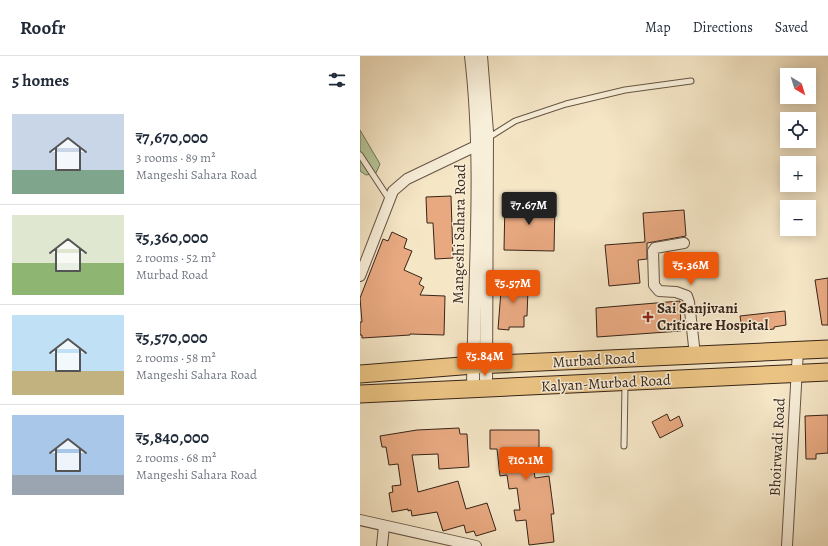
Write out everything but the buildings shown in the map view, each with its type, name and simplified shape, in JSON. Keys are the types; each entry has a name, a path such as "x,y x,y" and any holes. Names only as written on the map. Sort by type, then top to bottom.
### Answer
{"highway":[{"name":"Murbad Road","path":"360,374 480,365 828,349"},
{"name":"Kalyan-Murbad Road","path":"360,394 828,372"}],"street":[{"name":"Mangeshi Sahara Road","path":"471,56 476,95 477,258 480,388"},
{"name":"Mangeshi Sahara Road","path":"480,365 487,139 481,56"},
{"path":"360,276 393,191 407,179 476,146"},
{"path":"684,243 654,248 654,284 659,290 676,292 687,296 695,355"},
{"name":"Bhoirwadi Road","path":"787,546 798,350"},
{"path":"360,520 476,546"},
{"path":"382,546 384,526"}],"lane":[{"path":"476,146 515,121 566,104 625,90 691,81"},
{"path":"360,155 390,199"},
{"path":"624,446 625,382"}],"green space":[{"path":"360,130 380,164 376,173 366,175 360,171"}],"place":[{"name":"Sai Sanjivani Criticare Hospital","path":"648,317"}]}
